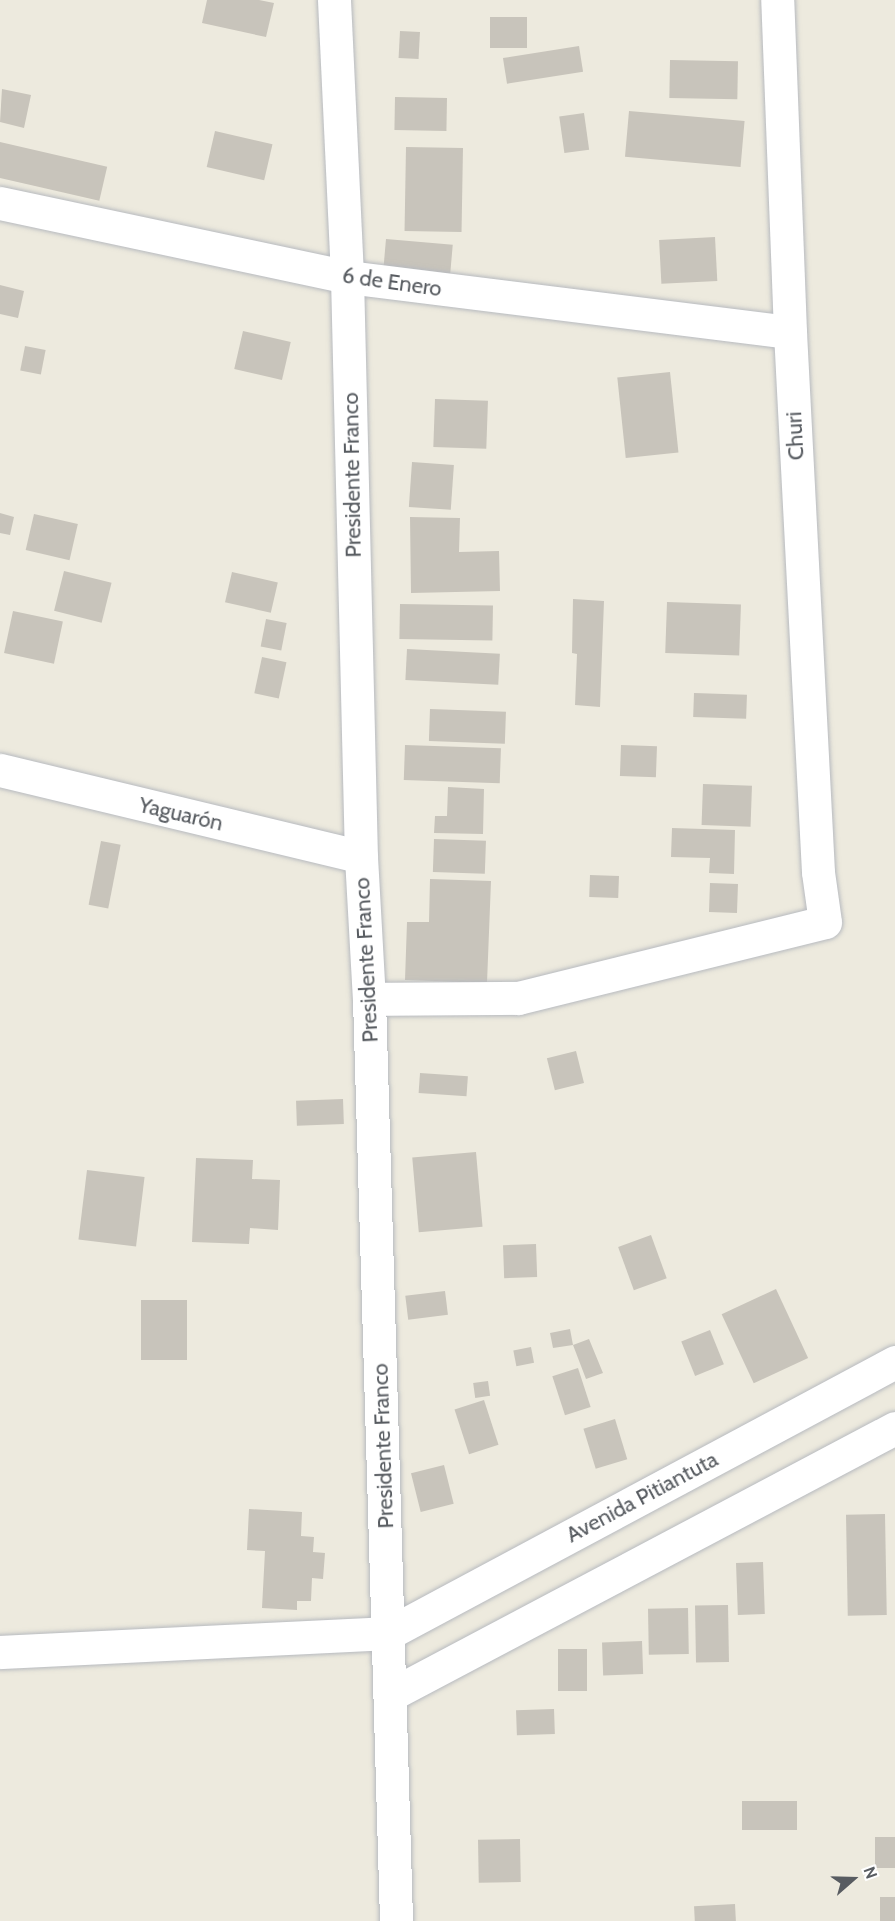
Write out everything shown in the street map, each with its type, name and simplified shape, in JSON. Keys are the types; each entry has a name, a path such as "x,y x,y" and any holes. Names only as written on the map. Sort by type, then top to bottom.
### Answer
{"street":[{"name":"Presidente Franco","path":"334,0 347,277 361,857 369,999 396,1921"},
{"name":"Churi","path":"369,999 518,998 825,922 818,872 790,332 777,0"},
{"name":"6 de Enero","path":"0,202 347,277 790,332"},
{"name":"Yaguarón","path":"0,770 361,857"},
{"name":"Avenida Pitiantuta","path":"389,1633 895,1362"},
{"path":"390,1695 895,1428"},
{"path":"0,1652 389,1633"}],"building":[{"path":"207,0 259,0 274,3 266,37 202,23"},
{"path":"490,17 527,17 527,48 490,48"},
{"path":"400,31 420,32 419,59 399,58"},
{"path":"579,46 583,72 507,84 503,58"},
{"path":"670,60 738,61 737,99 669,98"},
{"path":"2,89 31,95 24,128 0,122"},
{"path":"395,97 447,98 446,131 394,130"},
{"path":"629,111 745,121 741,167 625,157"},
{"path":"584,113 589,150 564,153 559,116"},
{"path":"215,131 272,144 264,180 207,167"},
{"path":"0,142 107,167 99,201 0,178"},
{"path":"406,147 463,148 462,232 405,231"},
{"path":"715,237 717,281 661,284 659,240"},
{"path":"386,239 453,245 450,282 383,276"},
{"path":"0,285 24,291 18,318 0,314"},
{"path":"243,331 291,342 282,380 234,369"},
{"path":"25,346 46,350 41,375 20,371"},
{"path":"670,372 678,453 626,458 617,378"},
{"path":"435,399 488,401 486,449 433,447"},
{"path":"412,462 454,465 451,510 409,507"},
{"path":"0,513 14,517 10,535 0,533"},
{"path":"34,514 78,524 70,560 26,550"},
{"path":"410,517 460,518 459,552 499,551 500,591 411,593"},
{"path":"64,571 112,583 102,623 54,611"},
{"path":"232,572 278,583 271,613 225,602"},
{"path":"573,599 604,601 600,707 575,705 577,654 572,653"},
{"path":"667,602 741,605 739,656 665,653"},
{"path":"400,604 493,606 492,641 399,639"},
{"path":"13,611 63,622 54,664 4,653"},
{"path":"266,619 287,623 281,650 261,646"},
{"path":"407,649 500,654 498,685 405,680"},
{"path":"262,657 286,662 279,698 254,693"},
{"path":"694,693 747,695 746,719 693,717"},
{"path":"430,709 506,712 505,744 429,741"},
{"path":"405,745 501,748 500,783 404,780"},
{"path":"621,745 657,746 656,777 620,776"},
{"path":"703,784 752,786 751,827 702,825"},
{"path":"448,787 484,789 483,834 434,833 435,816 447,816"},
{"path":"672,828 735,830 734,874 709,873 710,858 671,857"},
{"path":"434,839 486,841 485,874 433,872"},
{"path":"101,841 121,845 108,909 89,905"},
{"path":"590,875 619,876 618,898 589,897"},
{"path":"430,879 491,881 487,983 405,980 407,922 429,922"},
{"path":"710,883 738,884 737,913 709,912"},
{"path":"576,1051 584,1083 555,1090 547,1058"},
{"path":"420,1073 468,1076 466,1096 419,1093"},
{"path":"343,1099 344,1124 297,1126 296,1101"},
{"path":"476,1152 483,1227 419,1232 412,1158"},
{"path":"196,1158 253,1160 252,1179 280,1180 278,1230 250,1228 249,1244 192,1242"},
{"path":"87,1170 145,1177 136,1247 78,1239"},
{"path":"651,1235 667,1278 634,1290 618,1247"},
{"path":"536,1244 537,1277 504,1278 503,1245"},
{"path":"776,1289 808,1358 754,1383 722,1314"},
{"path":"445,1291 448,1315 408,1320 405,1296"},
{"path":"141,1300 187,1300 187,1360 141,1360"},
{"path":"570,1329 573,1345 553,1348 550,1333"},
{"path":"710,1330 724,1364 695,1376 681,1342"},
{"path":"589,1339 603,1373 586,1379 573,1345"},
{"path":"531,1347 534,1363 516,1366 513,1350"},
{"path":"578,1368 591,1407 565,1415 552,1376"},
{"path":"488,1381 490,1396 475,1398 473,1383"},
{"path":"484,1400 499,1445 469,1454 455,1410"},
{"path":"615,1419 627,1459 596,1469 583,1429"},
{"path":"444,1465 454,1504 421,1512 411,1473"},
{"path":"249,1509 302,1512 301,1536 314,1537 313,1552 325,1553 323,1579 312,1578 311,1601 297,1601 297,1610 262,1608 265,1551 247,1550"},
{"path":"885,1514 887,1615 848,1616 846,1515"},
{"path":"763,1562 765,1614 738,1615 736,1563"},
{"path":"728,1605 729,1662 696,1663 695,1606"},
{"path":"688,1608 689,1654 649,1655 648,1609"},
{"path":"642,1641 643,1674 603,1675 602,1642"},
{"path":"558,1649 587,1649 587,1691 558,1691"},
{"path":"554,1709 555,1734 517,1735 516,1710"},
{"path":"742,1801 797,1801 797,1830 742,1830"},
{"path":"875,1837 895,1837 895,1868 875,1868"},
{"path":"520,1839 521,1882 479,1883 478,1840"},
{"path":"880,1897 895,1897 895,1921 880,1921"},
{"path":"735,1904 736,1921 695,1921 694,1906"}]}
